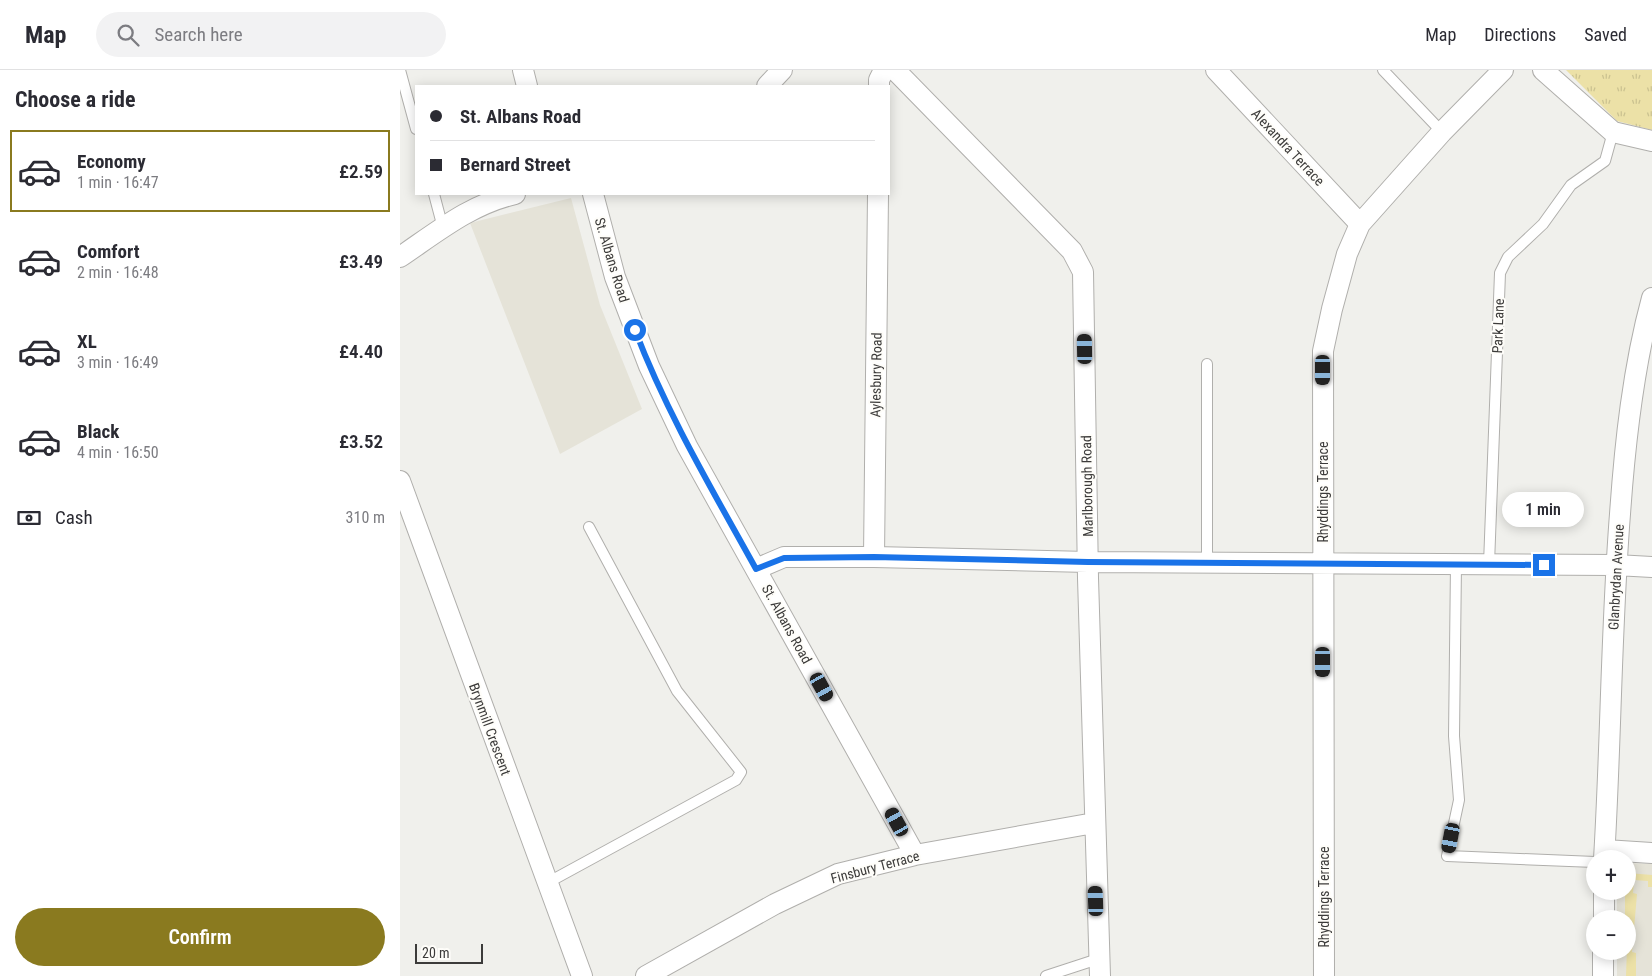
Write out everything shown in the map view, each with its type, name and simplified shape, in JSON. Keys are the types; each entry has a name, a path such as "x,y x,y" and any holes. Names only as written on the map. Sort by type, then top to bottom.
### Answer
{"street":[{"path":"523,70 527,85"},
{"path":"768,85 782,70"},
{"path":"879,85 879,80 884,70"},
{"name":"Marlborough Road","path":"895,70 1072,251 1083,272 1088,562 1099,968"},
{"name":"Alexandra Terrace","path":"1216,70 1360,224"},
{"name":"Rhyddings Terrace","path":"1324,976 1324,351 1332,309 1347,254 1360,224 1442,132 1503,70"},
{"path":"1543,70 1613,132 1652,142"},
{"path":"400,257 467,211 511,195"},
{"name":"St. Albans Road","path":"593,195 615,277 649,366 687,446 915,856"},
{"name":"Aylesbury Road","path":"874,557 878,195"},
{"name":"Glanbrydan Avenue","path":"1601,850 1616,565 1625,443 1652,298"},
{"name":"Brynmill Crescent","path":"400,481 582,976"},
{"path":"756,569 784,558 874,557 1088,562 1616,565 1652,567"},
{"name":"Finsbury Terrace","path":"646,976 775,904 838,874 915,856 1094,823"},
{"path":"1636,854 1652,853"},
{"path":"1603,960 1603,976"}],"lane":[{"path":"400,70 415,125"},
{"path":"1383,70 1442,132"},
{"name":"Park Lane","path":"1489,564 1500,273 1508,257 1543,224 1571,185 1606,161 1613,132"},
{"path":"434,195 443,228"},
{"path":"1206,563 1207,364"},
{"path":"547,883 736,780 741,772 676,691 589,527"},
{"path":"1456,564 1454,736 1459,800 1447,856 1586,857"},
{"path":"1046,976 1099,968"}],"shaded area":[{"path":"571,198 600,305 642,409 560,454 470,223"},
{"path":"1636,863 1652,864 1652,976 1617,976 1617,960 1636,960 1636,910 1617,910 1617,900 1636,900"}],"green space":[{"path":"1566,70 1652,70 1652,130 1617,121"},
{"path":"1636,874 1652,875 1652,887 1648,887 1648,881 1636,880"},
{"path":"1637,894 1636,910 1625,910 1625,900 1636,900"},
{"path":"1627,960 1636,960 1636,976 1626,976"}],"route":[{"path":"635,330 649,366 687,446 756,569 784,558 874,557 1088,562 1544,565"}]}
